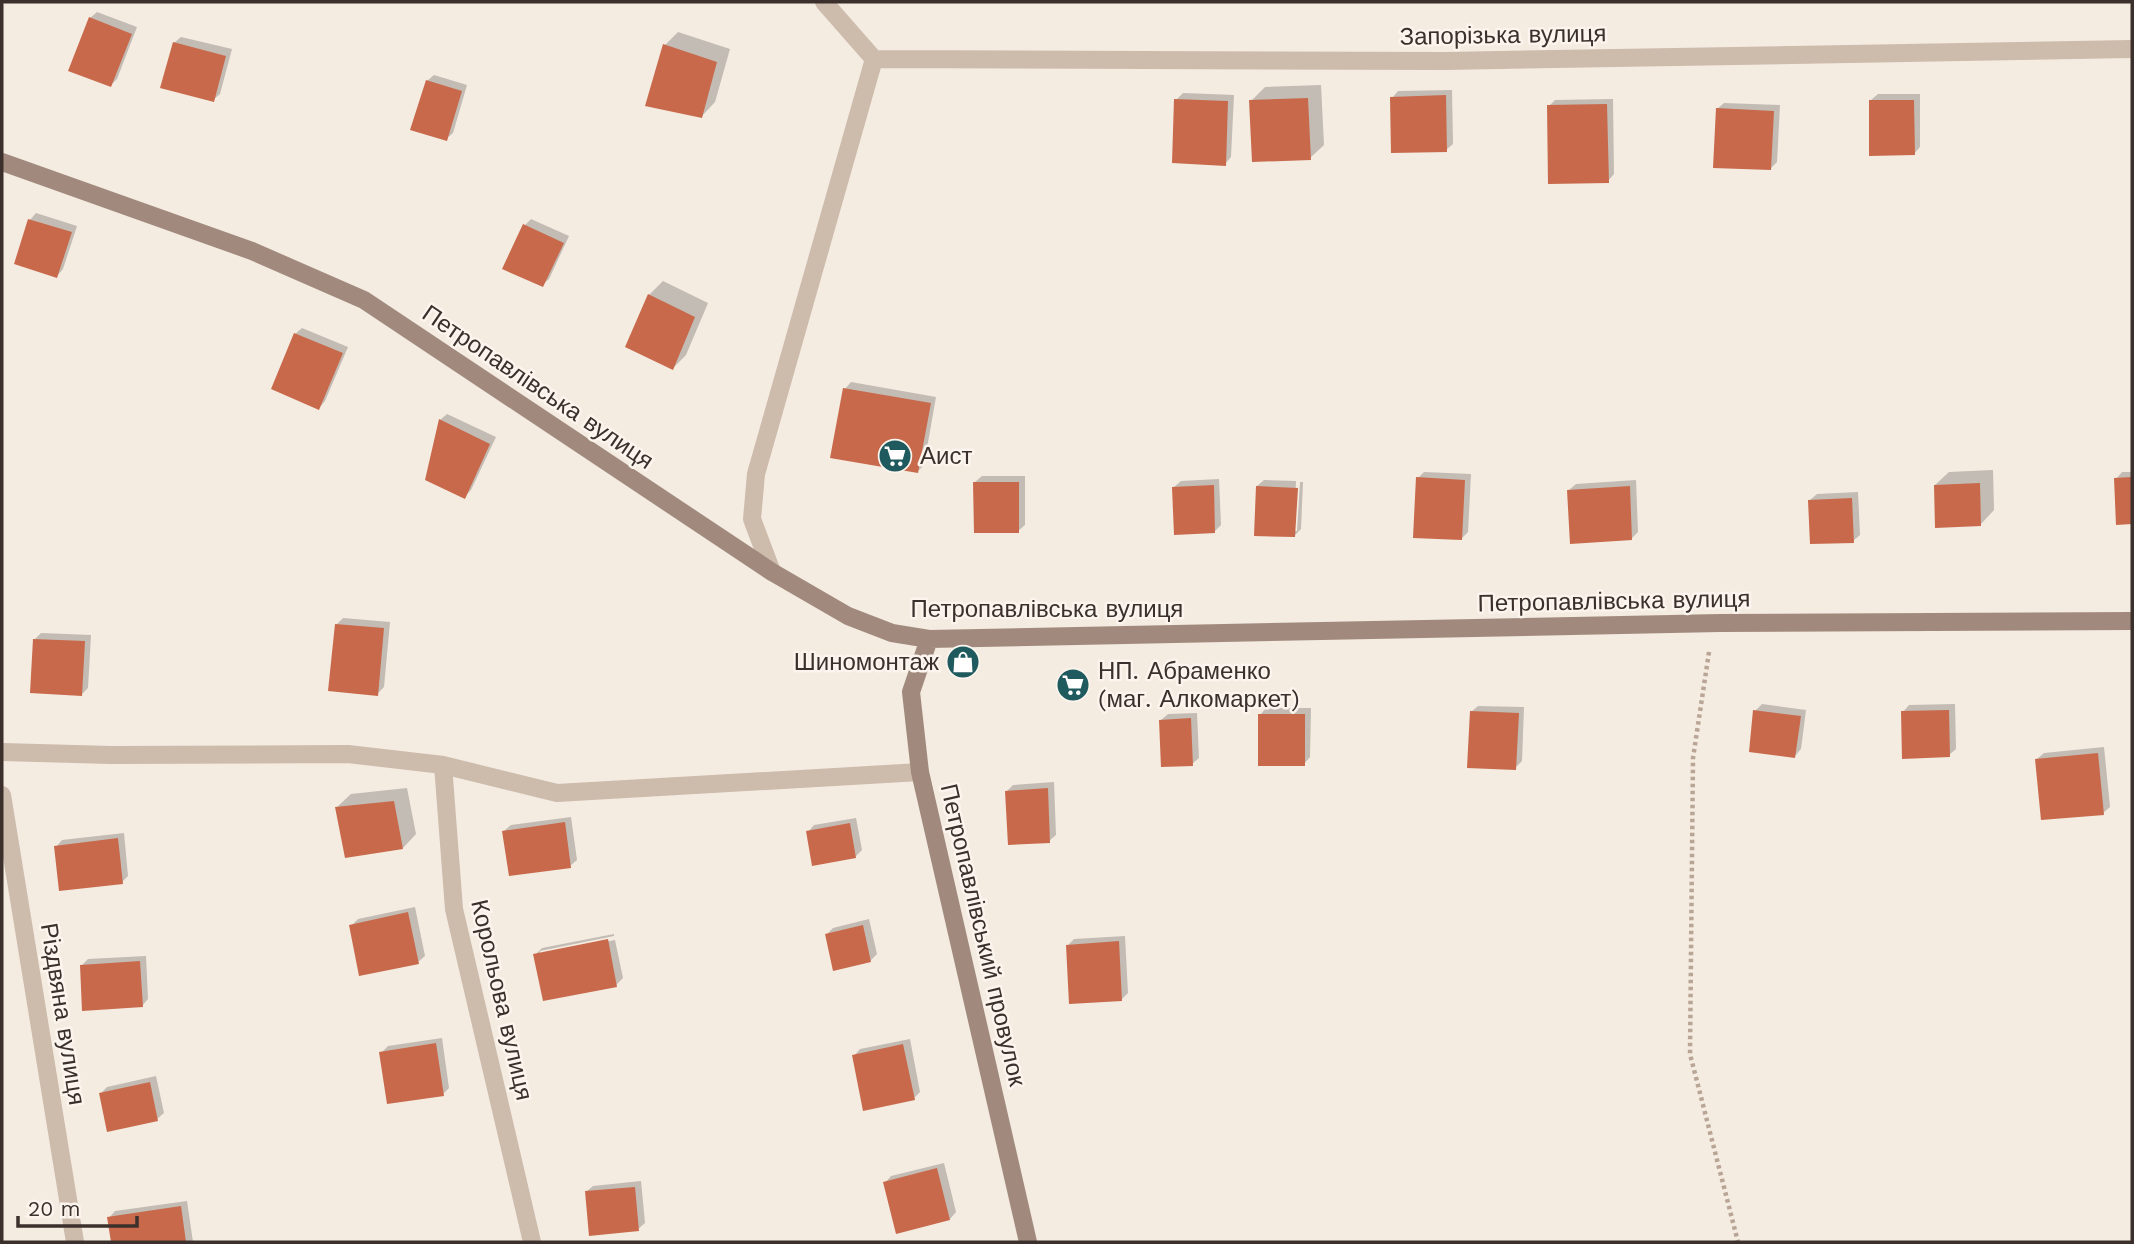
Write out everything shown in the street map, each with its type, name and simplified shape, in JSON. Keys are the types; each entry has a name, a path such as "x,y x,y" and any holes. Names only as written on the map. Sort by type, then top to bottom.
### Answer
{"street":[{"path":"772,572 752,519 756,474 874,59 824,2"},
{"name":"Запорізька вулиця","path":"874,59 1445,61 2132,49"},
{"name":"Петропавлівська вулиця","path":"2,162 252,251 364,300 772,572 848,616 892,633 929,639 1720,623 2132,621"},
{"name":"Петропавлівський провулок","path":"929,639 911,692 920,772 1028,1242"},
{"path":"2,752 111,755 348,754 443,765 557,793 920,772"},
{"name":"Корольова вулиця","path":"443,765 454,909 532,1242"},
{"name":"Різдвяна вулиця","path":"2,794 75,1242"}],"path":[{"path":"1720,623 1709,651 1693,758 1690,1054 1738,1242"}],"building":[{"path":"89,17 132,34 111,87 68,71"},
{"path":"173,42 226,56 214,102 160,88"},
{"path":"663,44 717,62 702,118 645,106"},
{"path":"426,80 462,91 447,141 410,130"},
{"path":"1446,95 1447,152 1391,153 1390,97"},
{"path":"1308,98 1311,160 1252,162 1249,100"},
{"path":"1174,99 1228,101 1226,166 1172,163"},
{"path":"1869,100 1914,100 1915,155 1869,156"},
{"path":"1607,104 1609,183 1548,184 1547,105"},
{"path":"1716,108 1774,111 1771,170 1713,168"},
{"path":"28,219 72,232 57,278 14,264"},
{"path":"523,224 564,243 543,287 502,269"},
{"path":"648,294 695,317 673,370 625,347"},
{"path":"294,333 343,353 319,410 271,389"},
{"path":"843,388 931,403 918,473 830,458"},
{"path":"439,419 490,444 465,499 425,480"},
{"path":"1416,477 1465,480 1462,540 1413,538"},
{"path":"2132,477 2132,524 2116,525 2114,478"},
{"path":"973,482 1019,482 1019,533 974,533"},
{"path":"1980,483 1981,526 1935,528 1934,485"},
{"path":"1214,485 1215,533 1174,535 1172,487"},
{"path":"1256,486 1298,488 1295,537 1254,536"},
{"path":"1630,486 1632,540 1570,544 1567,490"},
{"path":"1852,498 1854,543 1810,544 1808,500"},
{"path":"335,624 384,628 378,696 328,691"},
{"path":"33,639 85,641 82,696 30,693"},
{"path":"1753,710 1801,716 1795,758 1749,752"},
{"path":"1949,710 1950,757 1902,759 1901,711"},
{"path":"1470,711 1519,713 1516,770 1467,768"},
{"path":"1258,714 1305,714 1305,766 1258,766"},
{"path":"1191,718 1193,766 1161,767 1159,720"},
{"path":"2098,753 2104,815 2041,820 2035,759"},
{"path":"1048,788 1050,843 1008,845 1005,791"},
{"path":"394,801 403,849 345,858 335,807"},
{"path":"565,822 571,868 509,876 502,831"},
{"path":"850,823 856,858 812,866 806,831"},
{"path":"118,838 123,884 59,891 54,846"},
{"path":"408,912 419,964 359,976 349,925"},
{"path":"863,925 871,962 833,971 825,934"},
{"path":"608,939 617,987 543,1001 533,954"},
{"path":"1119,941 1122,1001 1069,1004 1066,945"},
{"path":"140,961 143,1007 82,1011 80,965"},
{"path":"436,1043 444,1096 387,1104 379,1052"},
{"path":"903,1044 915,1100 863,1111 852,1055"},
{"path":"150,1082 158,1121 107,1132 99,1093"},
{"path":"937,1168 950,1220 896,1234 883,1182"},
{"path":"635,1187 639,1231 589,1236 585,1191"},
{"path":"181,1206 186,1242 111,1242 107,1217"}],"place":[{"name":"Аист","path":"895,456"},
{"name":"Шиномонтаж","path":"963,662"},
{"name":"НП. Абраменко (маг. Алкомаркет)","path":"1073,685"}]}
